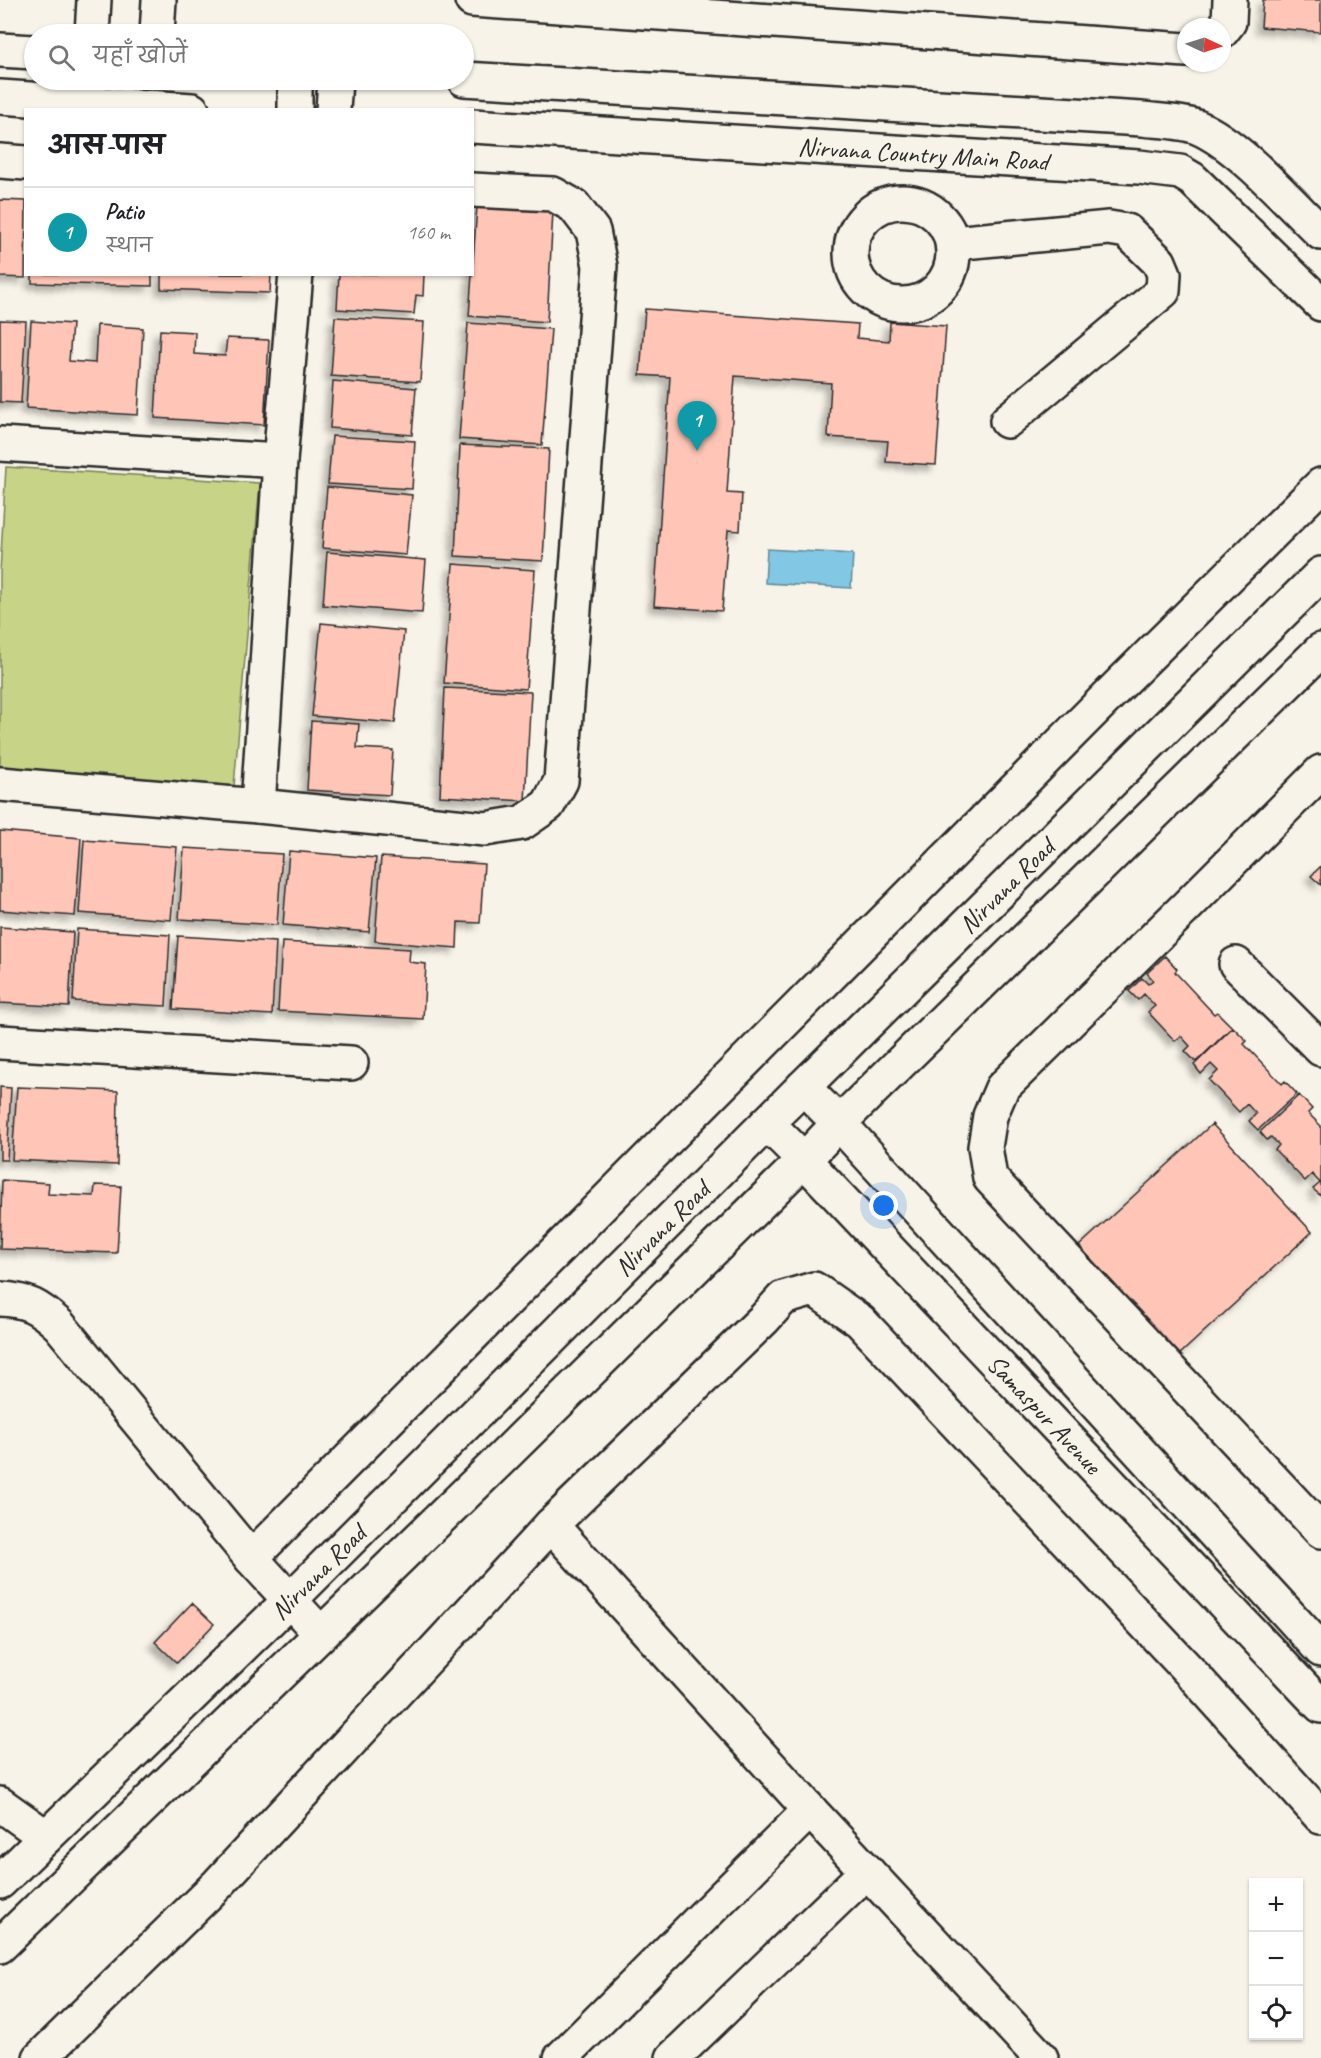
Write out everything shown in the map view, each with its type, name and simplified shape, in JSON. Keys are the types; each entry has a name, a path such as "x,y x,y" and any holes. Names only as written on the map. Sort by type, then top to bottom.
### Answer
{"street":[{"path":"93,24 94,0"},
{"path":"158,24 159,0"},
{"path":"472,0 1177,49"},
{"path":"1229,18 1230,0"},
{"path":"0,50 24,51"},
{"name":"Nirvana Country Main Road","path":"474,80 1142,119 1196,127 1239,155 1321,233"},
{"path":"295,90 295,108"},
{"path":"333,108 334,90"},
{"path":"0,98 160,108"},
{"name":"Nirvana Country Main Road","path":"474,126 1139,167 1180,172 1192,179 1321,304"},
{"path":"884,206 890,152"},
{"path":"919,205 922,178 931,154"},
{"path":"0,161 24,163"},
{"path":"0,784 258,806 485,829 522,822 548,805 561,781 600,266 593,231 574,206 553,194 474,190"},
{"path":"893,202 913,202 931,210 945,225 953,243 952,264 945,282 930,296 912,303 892,303 874,295 859,281 852,262 852,242 860,224 874,209 884,206 893,202"},
{"path":"953,243 1109,228 1127,231 1159,262 1164,274 1163,291 1007,422"},
{"path":"258,806 280,461 296,276"},
{"path":"0,444 280,461"},
{"path":"251,1558 1103,701 1321,485"},
{"name":"Nirvana Road","path":"0,1882 289,1600 1321,574"},
{"name":"Nirvana Road","path":"0,1946 509,1451 1321,650"},
{"path":"1321,772 1002,1088 990,1116 985,1148 990,1178 1321,1531"},
{"path":"1236,964 1321,1049"},
{"path":"0,1042 351,1063"},
{"name":"Samaspur Avenue","path":"803,1087 839,1123 1321,1650"},
{"name":"Samaspur Avenue","path":"767,1123 1321,1706"},
{"path":"40,2058 218,1884 551,1525 783,1298 814,1289 860,1321 1194,1676 1321,1816"},
{"path":"0,1299 19,1300 40,1308 59,1325 251,1558 320,1633"},
{"path":"551,1525 810,1810 1041,2058"},
{"path":"3,1810 46,1837"},
{"path":"561,2058 810,1810"},
{"path":"673,2058 867,1871"}],"green space":[{"path":"6,467 260,483 234,786 0,767 0,572"}],"water":[{"path":"767,549 853,554 851,588 765,583"}],"building":[{"path":"1263,0 1321,0 1321,32 1261,27"},
{"path":"0,200 24,201 25,278 0,277"},
{"path":"477,206 553,211 547,322 469,316 472,276 474,276"},
{"path":"32,276 152,276 152,286 32,283"},
{"path":"161,276 271,276 270,293 161,289"},
{"path":"339,276 424,276 423,296 416,295 414,314 337,309"},
{"path":"645,309 858,324 857,338 889,341 890,322 946,326 936,465 886,462 888,441 828,437 831,383 735,376 727,493 742,494 740,531 728,530 722,611 654,606 670,377 640,375"},
{"path":"335,317 424,322 420,382 331,376"},
{"path":"0,320 26,321 21,403 0,402"},
{"path":"31,321 72,324 69,361 95,363 97,325 143,328 138,415 26,408"},
{"path":"468,323 551,329 542,445 459,439"},
{"path":"160,330 195,332 194,354 225,356 227,338 269,340 264,425 155,418"},
{"path":"333,381 416,388 412,435 330,428"},
{"path":"332,436 415,441 412,489 328,484"},
{"path":"460,445 549,449 543,561 455,556"},
{"path":"327,487 412,495 406,555 322,548"},
{"path":"327,552 426,560 422,613 323,605"},
{"path":"453,564 535,570 526,689 444,683"},
{"path":"321,623 404,631 395,723 312,716"},
{"path":"445,688 531,692 525,801 440,796"},
{"path":"311,721 359,724 357,748 393,750 390,795 307,790"},
{"path":"0,831 81,838 75,916 0,910"},
{"path":"84,840 177,847 171,920 79,913"},
{"path":"184,848 282,854 277,925 179,919"},
{"path":"289,851 376,858 369,932 283,925"},
{"path":"381,857 484,864 480,923 458,922 457,948 375,941"},
{"path":"1321,866 1321,885 1311,876"},
{"path":"0,927 73,932 69,1007 0,1003"},
{"path":"77,929 170,935 166,1006 73,1001"},
{"path":"178,936 276,942 272,1015 173,1009"},
{"path":"282,942 410,949 409,962 426,964 423,1019 278,1011"},
{"path":"1165,956 1177,969 1175,972 1214,1014 1217,1012 1232,1027 1196,1062 1185,1051 1190,1046 1181,1036 1175,1041 1148,1012 1155,1006 1144,994 1138,1000 1129,991 1142,978 1148,984 1153,980 1147,973"},
{"path":"1233,1027 1247,1041 1244,1044 1282,1084 1285,1081 1297,1094 1258,1130 1249,1121 1256,1114 1247,1104 1239,1112 1209,1080 1218,1071 1211,1064 1201,1074 1194,1065"},
{"path":"0,1087 11,1088 7,1160 0,1160"},
{"path":"17,1087 118,1091 117,1165 12,1160"},
{"path":"1299,1095 1312,1109 1308,1113 1321,1126 1321,1196 1313,1189 1320,1183 1312,1174 1305,1181 1275,1150 1279,1145 1271,1137 1267,1140 1260,1132"},
{"path":"1212,1124 1312,1232 1179,1355 1079,1246"},
{"path":"2,1180 49,1183 48,1194 94,1196 95,1185 121,1186 117,1253 0,1249"},
{"path":"192,1603 214,1624 177,1663 155,1642"}],"place":[{"name":"Patio","path":"697,451"}]}
